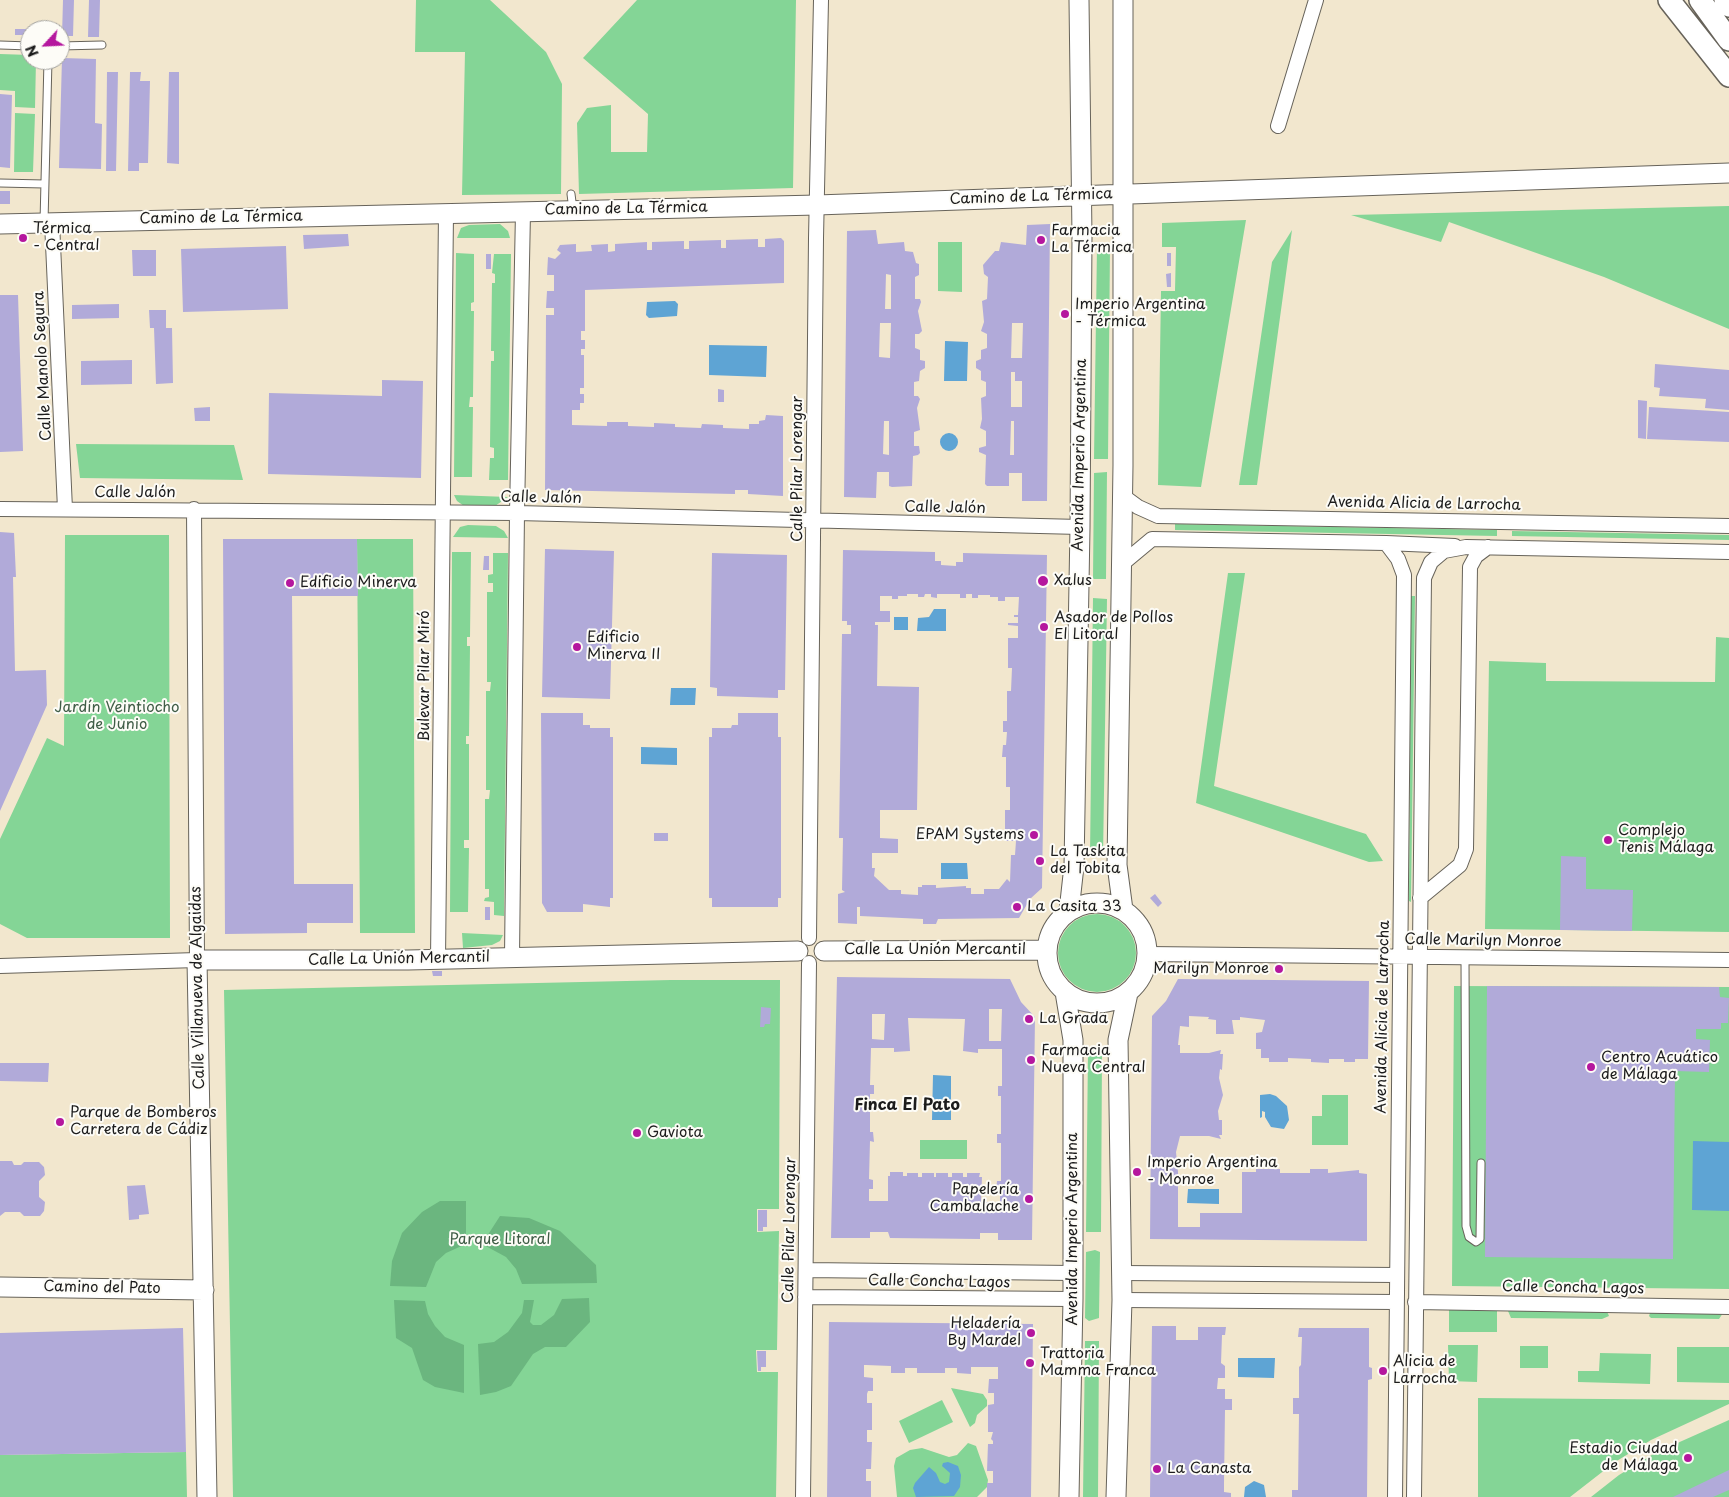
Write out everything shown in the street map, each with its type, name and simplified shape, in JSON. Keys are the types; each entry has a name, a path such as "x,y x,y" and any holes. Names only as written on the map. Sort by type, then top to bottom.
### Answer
{"main road":[{"path":"1669,0 1729,76"},
{"path":"1700,0 1729,40"},
{"path":"1725,0 1729,6"}],"street":[{"name":"Calle Pilar Lorengar","path":"803,1497 806,1297 806,951 821,0"},
{"name":"Avenida Imperio Argentina","path":"1069,911 1074,866 1080,527 1081,195 1079,0"},
{"path":"1123,0 1123,496 1118,866 1123,910"},
{"path":"1278,126 1316,0"},
{"name":"Camino de La Térmica","path":"0,224 523,212 572,202 817,204 1252,191 1729,173"},
{"path":"512,957 516,513 523,212"},
{"name":"Bulevar Pilar Miró","path":"438,959 446,213"},
{"name":"Calle Manolo Segura","path":"48,222 65,509"},
{"name":"Avenida Alicia de Larrocha","path":"1123,496 1138,507 1158,516 1729,526"},
{"name":"Calle Jalón","path":"0,509 194,509 516,513 1080,527"},
{"name":"Calle Villanueva de Algaidas","path":"194,509 197,960 207,1497"},
{"path":"1122,564 1152,539 1729,552"},
{"name":"Avenida Alicia de Larrocha","path":"1386,543 1398,559 1404,575 1402,901 1398,956 1395,1497"},
{"path":"1414,1497 1424,578 1431,562 1444,551 1466,547"},
{"path":"1420,898 1460,865 1466,849 1470,567 1476,556 1488,547"},
{"path":"1116,1497 1122,1300 1118,1040 1128,993 1141,975 1147,954 1144,937 1136,922 1123,910 1105,903 1086,904 1069,911 1054,928 1046,950 1051,973 1065,992 1085,1002 1107,1002 1128,993"},
{"path":"816,939 822,944 824,951 822,957 816,962 806,951 816,939"},
{"name":"Calle La Unión Mercantil","path":"824,951 1046,950"},
{"name":"Calle La Unión Mercantil","path":"0,966 197,960 438,959 806,951"},
{"name":"Calle Marilyn Monroe","path":"1147,954 1398,956 1465,959 1729,960"},
{"name":"Avenida Imperio Argentina","path":"1065,992 1073,1040 1073,1299 1069,1497"},
{"name":"Calle Concha Lagos","path":"806,1270 1073,1272"},
{"path":"1121,1273 1396,1275"},
{"name":"Camino del Pato","path":"0,1287 204,1290"},
{"name":"Calle Concha Lagos","path":"806,1297 1073,1299"},
{"path":"1122,1300 1396,1302"},
{"name":"Calle Concha Lagos","path":"1415,1302 1729,1307"}],"lane":[{"path":"0,45 20,46"},
{"path":"70,46 102,45"},
{"path":"48,70 44,184 48,222"},
{"path":"0,183 44,184"},
{"path":"1465,959 1466,1226 1469,1237 1476,1242 1480,1238 1481,1163"}],"green space":[{"path":"416,0 490,0 546,52 562,84 561,194 462,195 465,52 415,52"},
{"path":"637,0 796,0 793,188 579,194 577,123 587,108 611,105 611,152 647,152 648,114 583,58"},
{"path":"0,54 20,55 20,70 36,70 35,108 15,107 15,91 0,90"},
{"path":"15,113 35,114 33,172 14,172"},
{"path":"1729,206 1729,329 1604,277 1449,222 1441,242 1351,215"},
{"path":"1246,220 1201,487 1158,485 1161,291 1175,291 1176,247 1162,247 1162,223"},
{"path":"500,224 508,231 510,238 457,238 461,228 469,225"},
{"path":"1292,230 1257,485 1239,485 1272,262"},
{"path":"938,242 962,242 962,292 938,291"},
{"path":"1097,246 1110,246 1108,459 1094,459"},
{"path":"456,253 474,254 474,302 471,303 471,311 474,311 473,397 470,397 469,407 473,407 472,477 454,477"},
{"path":"494,254 511,254 508,480 489,480 490,458 494,458 494,448 490,447 491,361 494,361 494,351 491,351 492,283 495,283 495,274 492,273"},
{"path":"76,444 234,445 243,480 80,478"},
{"path":"1107,472 1106,579 1093,579 1094,473"},
{"path":"454,495 508,497 495,506 464,506 457,501"},
{"path":"1175,524 1497,530 1497,536 1175,530"},
{"path":"468,525 496,526 504,531 508,538 453,537 460,527"},
{"path":"1512,531 1729,535 1729,540 1512,536"},
{"name":"Jardín Veintiocho de Junio","path":"65,535 169,535 170,938 27,938 0,924 0,839 47,738 64,746"},
{"path":"357,539 413,539 415,933 360,933"},
{"path":"452,552 471,552 470,637 467,637 467,646 470,646 469,736 466,736 466,744 469,744 469,840 464,840 464,848 469,848 468,912 450,912"},
{"path":"493,553 508,553 504,916 494,915 494,902 484,901 485,898 489,897 489,889 485,889 485,799 489,799 490,790 486,790 486,691 490,691 491,682 487,682 487,592 493,592 493,583 488,583 488,575 493,574"},
{"path":"1228,573 1245,573 1214,786 1366,834 1383,861 1369,862 1196,803"},
{"path":"1411,596 1415,596 1411,902 1409,901"},
{"path":"1093,598 1107,599 1103,857 1090,857"},
{"name":"Complejo Tenis Málaga","path":"1716,637 1729,638 1729,932 1485,929 1489,661 1546,663 1546,681 1715,682"},
{"path":"1097,914 1112,917 1125,925 1133,938 1136,953 1133,968 1125,981 1112,989 1097,992 1082,989 1069,981 1061,968 1058,953 1061,938 1069,925 1082,917"},
{"path":"462,933 503,935 500,941 492,945 463,948"},
{"name":"Parque Litoral","path":"671,980 780,980 779,1209 757,1209 757,1232 779,1231 777,1350 756,1350 757,1372 778,1372 776,1497 233,1497 224,990"},
{"name":"Centro Acuático de Málaga","path":"1454,986 1729,987 1729,1289 1452,1286"},
{"path":"1088,1051 1102,1051 1101,1232 1086,1232"},
{"path":"1322,1095 1348,1095 1348,1145 1312,1145 1312,1116 1322,1116"},
{"path":"920,1140 967,1140 967,1159 920,1159"},
{"path":"440,1201 466,1201 466,1244 446,1253 436,1262 426,1287 390,1286 392,1261 402,1233 422,1212"},
{"path":"500,1216 529,1218 560,1231 596,1265 597,1283 522,1284 516,1269 506,1257 482,1244"},
{"path":"1095,1250 1100,1252 1099,1318 1089,1321 1085,1318 1086,1252"},
{"path":"589,1298 590,1322 566,1347 545,1347 533,1354 511,1386 496,1392 480,1395 478,1344 494,1342 508,1332 522,1313 524,1300 534,1300 530,1322 533,1325 541,1325 554,1315 562,1299"},
{"path":"394,1300 425,1301 428,1314 435,1326 445,1337 464,1345 464,1393 435,1387 423,1380 412,1348 396,1338"},
{"path":"1449,1308 1497,1308 1497,1332 1449,1332"},
{"path":"1513,1308 1606,1309 1609,1316 1602,1319 1511,1318 1508,1311"},
{"path":"1651,1310 1723,1313 1719,1319 1651,1318 1649,1316"},
{"path":"1085,1341 1099,1341 1098,1497 1083,1497"},
{"path":"1448,1345 1478,1345 1477,1382 1449,1381"},
{"path":"1520,1346 1548,1346 1548,1368 1520,1368"},
{"path":"1677,1347 1729,1347 1729,1383 1677,1382"},
{"path":"1600,1353 1651,1354 1650,1384 1578,1382 1578,1371 1599,1371"},
{"path":"951,1388 983,1394 987,1400 987,1406 977,1415 975,1423 970,1427"},
{"path":"1478,1398 1729,1400 1729,1404 1651,1440 1615,1462 1570,1497 1478,1497"},
{"path":"942,1400 953,1422 909,1443 899,1421"},
{"name":"Estadio Ciudad de Málaga","path":"1729,1420 1729,1497 1591,1497 1619,1475 1655,1453"},
{"path":"968,1443 976,1446 988,1480 987,1487 977,1497 897,1497 894,1466 896,1458 910,1450 922,1448 949,1457 957,1455"},
{"path":"186,1452 187,1497 0,1497 0,1455"}],"water":[{"path":"675,301 678,304 677,316 649,318 646,315 647,302"},
{"path":"945,341 968,342 967,381 944,381"},
{"path":"709,345 767,346 766,377 709,375"},
{"path":"949,433 955,436 958,442 955,448 949,451 943,448 940,442 943,436"},
{"path":"934,609 946,609 946,631 917,631 918,618 929,617"},
{"path":"894,617 908,617 908,630 894,630"},
{"path":"671,688 696,688 695,705 670,705"},
{"path":"641,747 677,748 677,765 641,764"},
{"path":"941,863 967,863 968,879 941,879"},
{"path":"933,1075 951,1076 951,1120 932,1120"},
{"path":"1270,1094 1276,1096 1287,1106 1289,1120 1284,1129 1271,1127 1265,1117 1265,1112 1262,1111 1262,1117 1260,1118 1260,1095"},
{"path":"1693,1141 1729,1142 1729,1211 1692,1210"},
{"path":"1188,1189 1219,1189 1219,1204 1187,1203"},
{"path":"1238,1358 1275,1358 1274,1378 1238,1377"},
{"path":"948,1462 958,1466 961,1475 960,1487 954,1496 916,1497 913,1488 915,1483 929,1467 936,1473 940,1482 945,1484 949,1482 950,1473 942,1466 943,1463"},
{"path":"1254,1481 1264,1485 1266,1497 1244,1497 1245,1487"}],"building":[{"path":"63,0 74,0 73,36 70,36 70,20 62,20"},
{"path":"89,0 100,0 99,37 88,37"},
{"path":"15,29 20,29 20,35 15,35"},
{"path":"70,58 96,59 95,123 102,124 101,169 59,168 62,70 70,70"},
{"path":"107,72 118,72 116,171 106,171"},
{"path":"130,72 141,72 140,81 150,81 148,163 139,163 139,171 128,171"},
{"path":"169,72 179,72 179,164 167,163"},
{"path":"0,94 12,95 10,168 0,167"},
{"path":"0,191 10,191 10,204 0,204"},
{"path":"1050,224 1047,501 1022,501 1022,473 1009,473 1009,486 987,486 985,484 986,455 979,452 979,448 986,446 986,431 980,428 982,419 981,398 986,396 986,382 981,380 981,371 976,368 976,361 981,359 981,350 987,348 987,334 981,331 984,322 982,301 987,299 988,277 984,274 983,265 995,251 999,251 1001,242 1026,245 1027,225","holes":["1012,323 1023,323 1022,358 1011,358","1011,372 1015,372 1015,381 1022,381 1022,407 1011,407","1011,421 1014,421 1014,455 1010,455"]},
{"path":"876,230 878,244 904,242 905,251 913,252 916,263 919,264 919,275 915,277 915,299 920,299 921,302 918,311 922,331 919,334 915,334 915,348 920,350 920,360 925,361 925,368 920,371 919,381 914,382 914,396 918,396 920,399 917,408 920,430 914,432 914,446 919,446 920,453 913,456 912,486 889,486 889,472 877,472 876,498 844,497 847,231","holes":["886,274 891,275 891,309 885,309","880,323 891,323 890,358 879,357","884,421 889,421 889,455 883,454"]},
{"path":"348,234 349,246 304,249 303,235"},
{"path":"781,238 784,241 784,283 585,290 585,331 581,331 581,340 585,340 585,349 581,349 581,355 584,355 584,388 580,388 580,394 584,394 584,403 580,403 580,410 572,410 572,425 607,426 607,422 628,422 628,426 654,427 654,423 675,424 675,427 701,428 702,424 723,425 723,428 749,429 749,424 759,424 759,421 765,420 766,415 783,416 783,496 748,494 748,490 735,490 735,494 545,490 546,315 554,315 554,308 546,308 547,291 554,291 554,275 547,275 548,257 555,259 561,253 557,250 560,245 576,244 576,252 592,251 591,245 608,244 608,252 615,251 615,244 647,242 647,250 652,250 652,242 684,241 684,249 689,249 689,241 721,240 721,248 726,248 726,240 758,239 758,247 765,247 765,239"},
{"path":"286,246 288,309 183,312 181,249"},
{"path":"132,250 156,250 156,276 133,276"},
{"path":"1167,253 1171,253 1171,266 1167,266"},
{"path":"486,254 491,254 491,269 486,269"},
{"path":"1171,273 1171,287 1167,287 1166,274"},
{"path":"0,295 18,295 23,451 0,452"},
{"path":"119,304 119,318 72,319 72,305"},
{"path":"149,310 166,310 166,328 172,328 173,383 156,384 154,328 150,328"},
{"path":"132,360 132,384 81,385 81,361"},
{"path":"1655,364 1729,370 1729,410 1705,408 1706,399 1659,396 1660,388 1654,387"},
{"path":"382,380 423,381 421,478 268,474 269,393 382,396"},
{"path":"718,389 724,390 724,402 718,402"},
{"path":"1638,400 1647,401 1646,439 1638,438"},
{"path":"210,407 210,421 195,421 194,408"},
{"path":"1649,407 1729,412 1729,442 1647,439"},
{"path":"0,532 14,533 16,577 13,577 15,671 46,670 47,705 0,811"},
{"path":"223,539 357,539 358,596 292,596 294,884 353,884 353,923 307,923 307,933 225,934"},
{"name":"Edificio Minerva II","path":"545,549 614,551 610,699 542,697"},
{"path":"843,550 935,552 935,561 941,561 941,565 956,566 956,562 963,562 963,553 1047,555 1042,888 1030,899 1019,918 938,919 936,924 923,924 923,919 860,916 860,907 857,907 857,924 838,923 838,894 845,892 842,890 843,838 839,838 842,634 851,634 851,625 847,625 847,621 842,621","holes":["918,594 918,597 931,594 931,597 937,598 937,594 960,594 960,598 966,598 966,594 972,594 972,598 978,598 978,595 990,595 990,597 998,597 998,601 1005,601 1005,597 1019,597 1018,615 1014,615 1014,617 1018,617 1018,623 1008,623 1008,625 1018,626 1018,638 1008,638 1008,668 1012,668 1011,691 1007,691 1007,721 1003,721 1003,732 1007,732 1006,745 1003,745 1002,757 1006,757 1006,787 1010,787 1010,810 1005,810 1005,841 1016,841 1015,855 1011,855 1010,882 1007,879 999,889 984,889 984,894 971,894 971,888 966,888 966,886 936,888 936,885 922,885 922,887 918,887 918,895 901,894 901,890 889,890 874,876 875,868 872,868 872,853 898,853 898,839 880,838 880,810 917,810 919,687 877,686 878,625 875,625 875,622 890,622 890,611 880,611 880,596 892,596 892,599 898,599 898,596"]},
{"path":"712,553 787,555 785,690 778,690 778,698 717,696 717,688 710,687"},
{"path":"484,556 489,556 489,570 483,570"},
{"path":"541,713 583,713 583,725 590,725 590,728 610,728 610,737 613,737 613,898 610,898 610,907 583,904 583,912 547,912 542,903"},
{"path":"738,713 778,713 778,737 781,737 781,898 778,898 778,907 712,907 712,898 709,898 709,737 712,737 712,728 731,728 732,725 738,725"},
{"path":"654,833 668,833 668,841 654,841"},
{"path":"1561,856 1586,857 1586,889 1633,890 1632,931 1560,930"},
{"path":"1155,894 1162,903 1158,907 1150,898"},
{"path":"485,907 490,907 490,920 485,920"},
{"path":"432,971 442,971 442,976 433,976"},
{"path":"837,977 1010,979 1021,1002 1035,1017 1032,1240 998,1240 998,1233 980,1233 980,1239 890,1238 888,1232 870,1232 870,1238 831,1238","holes":["989,1009 1002,1009 1001,1041 989,1041","872,1014 885,1014 884,1040 872,1039","908,1018 965,1019 963,1051 978,1053 978,1049 1002,1049 1002,1086 998,1086 998,1096 1001,1096 1001,1134 997,1134 997,1143 1001,1143 1001,1181 997,1181 996,1190 1000,1190 1000,1202 981,1202 982,1177 979,1177 980,1173 967,1173 967,1177 963,1177 963,1173 952,1173 952,1177 948,1177 948,1173 936,1173 936,1177 934,1177 934,1173 922,1173 922,1177 918,1177 918,1173 907,1173 907,1176 903,1176 903,1172 890,1172 890,1176 888,1176 888,1201 869,1201 869,1189 873,1189 873,1180 869,1179 870,1141 874,1142 873,1132 870,1132 870,1094 874,1094 874,1085 870,1085 871,1048 894,1048 894,1052 910,1051"]},
{"path":"1178,979 1369,981 1368,1059 1355,1059 1355,1062 1344,1062 1344,1059 1329,1059 1329,1063 1311,1062 1311,1059 1288,1058 1288,1062 1269,1062 1269,1058 1261,1058 1261,1049 1256,1049 1256,1033 1262,1032 1265,1020 1240,1017 1240,1020 1232,1020 1234,1034 1216,1034 1216,1020 1208,1019 1209,1017 1189,1016 1189,1027 1180,1026 1178,1045 1180,1045 1180,1053 1209,1053 1221,1050 1220,1054 1223,1054 1222,1070 1220,1069 1219,1078 1223,1095 1218,1111 1219,1120 1222,1120 1222,1135 1219,1135 1221,1139 1209,1136 1180,1136 1176,1152 1178,1227 1200,1227 1200,1213 1242,1213 1242,1172 1256,1172 1256,1169 1280,1169 1280,1173 1310,1173 1310,1169 1328,1169 1328,1173 1359,1170 1359,1173 1367,1174 1367,1241 1150,1239 1152,1016 1166,1001"},
{"name":"Centro Acuático de Málaga","path":"1487,986 1719,987 1720,997 1729,998 1728,1023 1721,1023 1721,1029 1696,1029 1696,1039 1710,1040 1709,1072 1675,1071 1673,1259 1485,1257"},
{"path":"761,1007 771,1008 770,1024 765,1024 764,1027 760,1027"},
{"path":"0,1063 49,1063 48,1082 0,1081"},
{"path":"0,1161 12,1161 14,1165 21,1165 24,1162 39,1162 44,1167 45,1175 39,1181 39,1197 45,1202 44,1211 40,1216 24,1216 20,1212 5,1212 0,1216"},
{"path":"145,1185 149,1214 139,1215 139,1219 129,1220 127,1186"},
{"path":"758,1210 767,1210 767,1227 763,1227 763,1231 758,1231"},
{"path":"829,1322 1033,1324 1031,1497 987,1497 987,1483 993,1483 993,1471 987,1471 988,1444 993,1444 991,1439 993,1432 988,1432 988,1405 994,1404 994,1393 988,1393 989,1379 998,1379 998,1367 971,1367 971,1374 957,1373 957,1368 945,1368 945,1373 917,1373 917,1368 905,1368 905,1373 891,1373 891,1366 864,1365 864,1377 873,1378 873,1391 868,1391 867,1394 867,1403 872,1403 872,1430 867,1430 867,1442 872,1442 871,1469 866,1469 866,1481 871,1481 871,1497 827,1497"},
{"path":"1152,1326 1176,1326 1176,1340 1198,1340 1198,1327 1226,1327 1225,1335 1222,1335 1221,1363 1225,1366 1225,1378 1218,1378 1217,1389 1225,1389 1225,1399 1232,1399 1232,1410 1225,1410 1224,1483 1224,1492 1231,1493 1231,1497 1150,1497"},
{"path":"183,1328 186,1452 0,1455 0,1333"},
{"path":"1299,1328 1369,1328 1369,1367 1372,1368 1372,1379 1368,1380 1367,1497 1292,1497 1292,1490 1298,1490 1299,1414 1293,1414 1293,1398 1299,1398 1299,1367 1301,1365 1302,1337 1298,1337"},
{"path":"757,1351 766,1351 766,1367 761,1367 761,1371 758,1371"},
{"path":"1729,1470 1729,1490 1713,1497 1673,1497"}],"place":[{"name":"Térmica - Central","path":"23,238"},
{"name":"Farmacia La Térmica","path":"1041,240"},
{"name":"Imperio Argentina - Térmica","path":"1065,314"},
{"name":"Xalus","path":"1043,581"},
{"name":"Edificio Minerva","path":"290,583"},
{"name":"Asador de Pollos El Litoral","path":"1044,627"},
{"name":"Edificio Minerva II","path":"577,647"},
{"name":"EPAM Systems","path":"1034,835"},
{"name":"Complejo Tenis Málaga","path":"1608,840"},
{"name":"La Taskita del Tobita","path":"1040,861"},
{"name":"La Casita 33","path":"1017,907"},
{"name":"Marilyn Monroe","path":"1279,969"},
{"name":"La Grada","path":"1029,1019"},
{"name":"Farmacia Nueva Central","path":"1031,1060"},
{"name":"Centro Acuático de Málaga","path":"1591,1067"},
{"name":"Parque de Bomberos Carretera de Cádiz","path":"60,1122"},
{"name":"Gaviota","path":"637,1133"},
{"name":"Imperio Argentina - Monroe","path":"1137,1172"},
{"name":"Papelería Cambalache","path":"1029,1199"},
{"name":"Heladería By Mardel","path":"1031,1333"},
{"name":"Trattoria Mamma Franca","path":"1030,1363"},
{"name":"Alicia de Larrocha","path":"1383,1371"},
{"name":"Estadio Ciudad de Málaga","path":"1688,1458"},
{"name":"La Canasta","path":"1157,1469"}],"district":[{"name":"Finca El Pato","path":"907,1106"}]}
